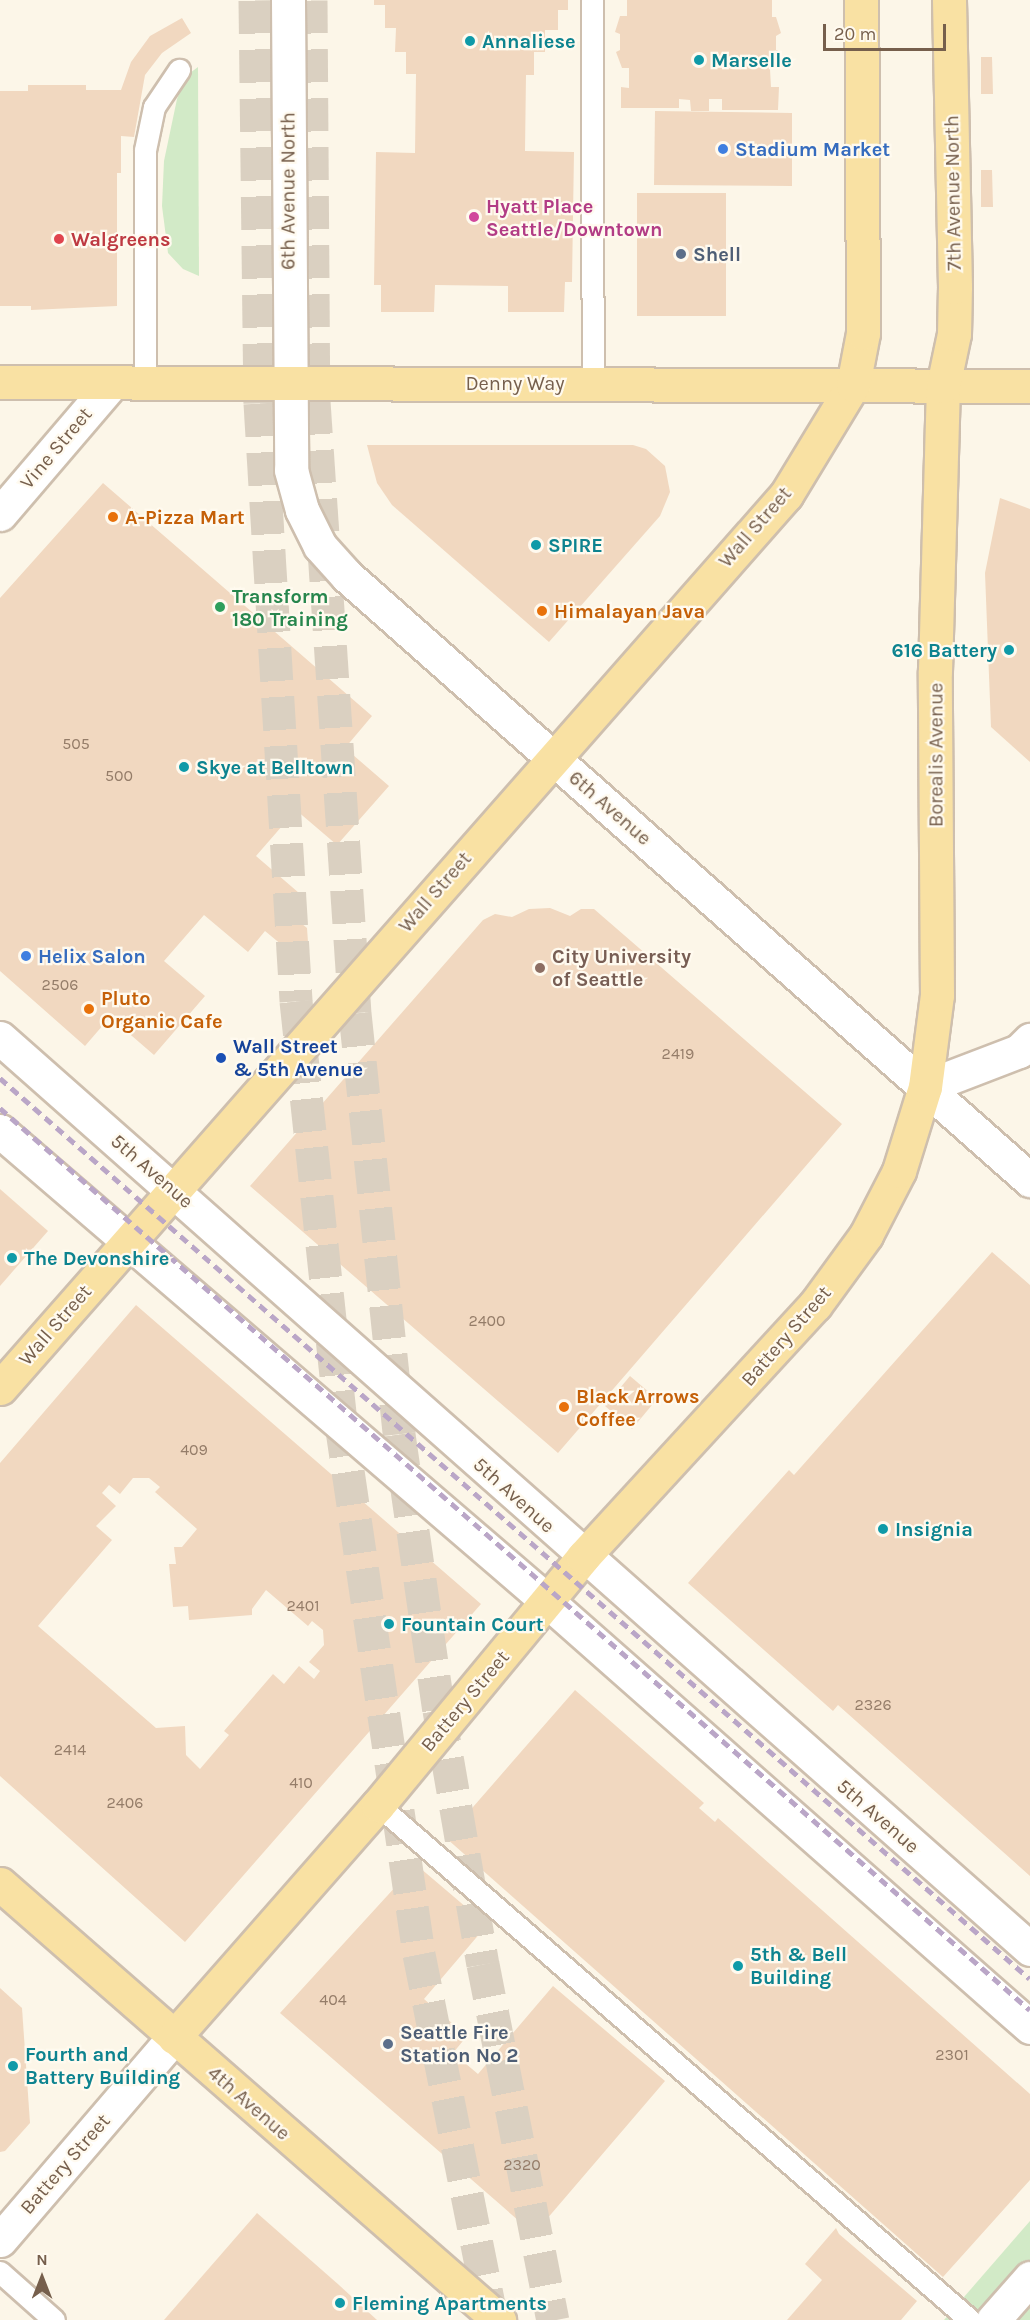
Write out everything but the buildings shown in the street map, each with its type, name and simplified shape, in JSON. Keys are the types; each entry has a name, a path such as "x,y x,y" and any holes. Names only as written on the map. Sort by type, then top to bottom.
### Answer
{"main road":[{"name":"6th Avenue North","path":"288,0 288,382"},
{"path":"853,385 863,333 861,0"},
{"name":"7th Avenue North","path":"944,386 954,334 956,286 949,0"},
{"name":"Denny Way","path":"0,382 1030,386"},
{"name":"Vine Street","path":"0,514 112,382"},
{"name":"6th Avenue","path":"288,382 293,480 302,510 320,546 347,576 1030,1180"},
{"name":"Wall Street","path":"0,1388 786,495 853,385"},
{"name":"Borealis Avenue","path":"925,1087 937,995 935,671 944,386"},
{"name":"5th Avenue","path":"0,1038 174,1190 583,1557 1030,1949"},
{"path":"925,1087 1018,1051 1030,1040"},
{"name":"Battery Street","path":"0,2240 174,2037 378,1805 583,1557 764,1364 847,1264 899,1171 925,1087"},
{"path":"0,1131 128,1244 547,1601 1030,2027"},
{"name":"4th Avenue","path":"0,1884 499,2320"},
{"path":"993,2320 1030,2278"}],"lane":[{"path":"592,0 593,383"},
{"path":"145,382 145,150 154,107 179,70"},
{"path":"378,1805 970,2320"},
{"path":"0,2272 54,2320"}],"green space":[{"path":"198,67 199,276 183,269 168,253 162,206 164,161 177,99 186,76"},
{"path":"1030,2221 1030,2320 944,2320"}],"tunnel":[{"path":"255,0 260,403 296,1001 341,1423 419,1954 492,2320"},
{"path":"311,0 314,401 355,1013 399,1434 439,1710 483,1964 553,2320"}],"railway":[{"path":"0,1078 1030,1979"},
{"path":"0,1108 1030,2010"}],"place":[{"name":"Annaliese","path":"470,41"},
{"name":"Marselle","path":"699,60"},
{"name":"Stadium Market","path":"723,149"},
{"name":"Hyatt Place Seattle/Downtown","path":"474,217"},
{"name":"Walgreens","path":"59,239"},
{"name":"Shell","path":"681,254"},
{"name":"A-Pizza Mart","path":"113,517"},
{"name":"SPIRE","path":"536,545"},
{"name":"Transform 180 Training","path":"220,607"},
{"name":"Himalayan Java","path":"542,611"},
{"name":"616 Battery","path":"1009,650"},
{"name":"Skye at Belltown","path":"184,767"},
{"name":"Helix Salon","path":"26,956"},
{"name":"City University of Seattle","path":"540,968"},
{"name":"Pluto Organic Cafe","path":"89,1009"},
{"name":"Wall Street & 5th Avenue","path":"221,1058"},
{"name":"The Devonshire","path":"12,1258"},
{"name":"Black Arrows Coffee","path":"564,1407"},
{"name":"Insignia","path":"883,1529"},
{"name":"Fountain Court","path":"389,1624"},
{"name":"5th & Bell Building","path":"738,1966"},
{"name":"Seattle Fire Station No 2","path":"388,2044"},
{"name":"Fourth and Battery Building","path":"13,2066"},
{"name":"Fleming Apartments","path":"340,2303"}]}
